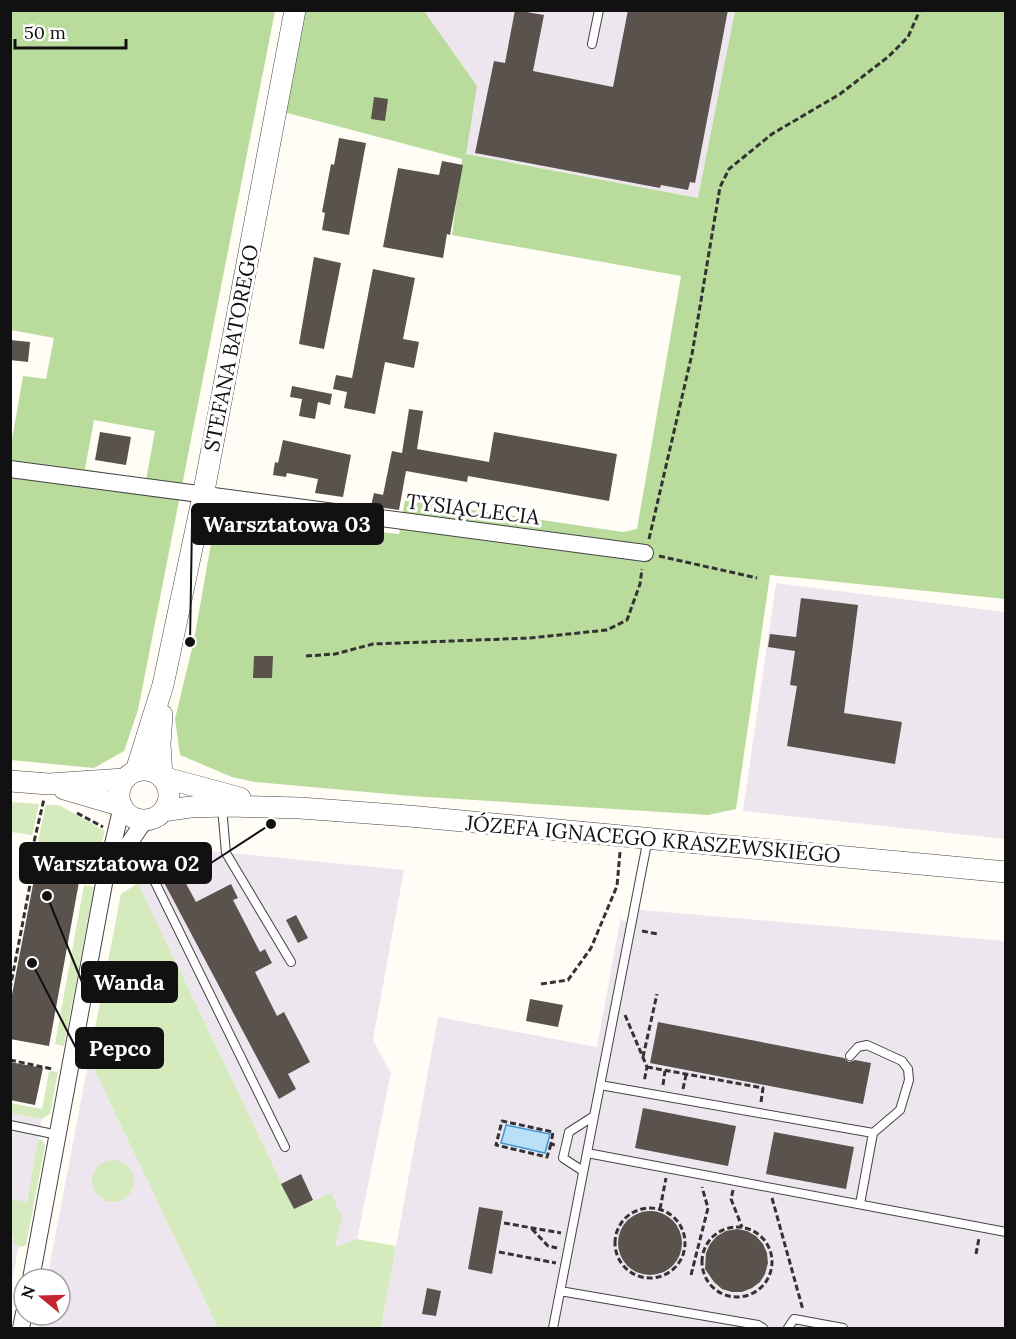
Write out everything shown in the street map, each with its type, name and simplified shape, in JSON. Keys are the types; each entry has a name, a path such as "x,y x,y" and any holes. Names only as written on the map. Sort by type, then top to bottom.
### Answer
{"street":[{"name":"STEFANA BATOREGO","path":"130,775 163,685 203,496 295,10"},
{"name":"TYSIĄCLECIA","path":"10,470 645,554"},
{"name":"STEFANA BATOREGO","path":"162,777 160,744 163,685"},
{"path":"51,792 150,770 162,777 166,783 169,797 100,880"},
{"path":"33,1267 58,1135 100,880 122,806 119,792 130,775"},
{"name":"JÓZEFA IGNACEGO KRASZEWSKIEGO","path":"162,777 232,797 300,808"},
{"path":"10,781 51,792 122,806 132,816 154,815"},
{"name":"JÓZEFA IGNACEGO KRASZEWSKIEGO","path":"154,815 190,807 300,808 621,835 1005,872"}],"lane":[{"path":"592,44 598,10"},
{"path":"222,806 226,853 291,962"},
{"path":"553,1329 648,838"},
{"path":"100,880 136,870 151,874 285,1147"},
{"path":"850,1056 858,1047 867,1045 902,1061 908,1069 909,1080 900,1110 873,1133 860,1204"},
{"path":"600,1085 873,1133"},
{"path":"583,1171 563,1158 565,1148 569,1132 594,1116"},
{"path":"10,1125 58,1135"},
{"path":"587,1153 1005,1232"},
{"path":"560,1292 758,1325 763,1329"},
{"path":"788,1329 794,1319 843,1329"}],"path":[{"path":"306,656 335,654 373,644 530,638 608,630 627,620 640,584 692,354 720,187 729,169 772,134 840,94 888,57 908,37 920,10"},
{"path":"645,554 757,578"},
{"path":"30,859 44,798 51,792"},
{"path":"76,812 110,831"},
{"path":"541,984 568,981 591,948 618,886 621,835"},
{"path":"10,989 33,869 100,880"},
{"path":"631,929 658,934"},
{"path":"643,1059 657,994"},
{"path":"624,1014 647,1067 642,1092"},
{"path":"10,1060 52,1069"},
{"path":"647,1067 763,1088 759,1113"},
{"path":"502,1121 553,1132 550,1144 547,1156 496,1145 502,1121"},
{"path":"550,1144 565,1148"},
{"path":"660,1209 668,1168"},
{"path":"691,1275 708,1208 699,1174"},
{"path":"735,1180 731,1199 742,1227 763,1238 771,1255 772,1265 770,1274 758,1290 740,1297 729,1296 718,1292 704,1275 703,1253 707,1243 715,1234 724,1229 742,1227"},
{"path":"772,1187 771,1194 804,1321"},
{"path":"660,1209 676,1219 682,1227 685,1236 683,1256 678,1264 663,1276 642,1277 623,1266 615,1245 616,1234 621,1224 638,1210 660,1209"},
{"path":"504,1223 565,1234"},
{"path":"976,1254 981,1227"},
{"path":"531,1228 548,1246 562,1249"},
{"path":"499,1252 565,1265"}],"shaded area":[{"path":"424,11 735,11 699,198 465,154 477,86"},
{"path":"776,583 1005,612 1005,839 743,811"},
{"path":"149,845 404,870 373,1040 391,1073 357,1239 335,1248 331,1193 294,1209 138,883 135,861"},
{"path":"630,909 1005,941 1005,1328 381,1328 438,1017 597,1047 621,916 622,921 629,921"},
{"path":"89,1059 218,1328 38,1328 72,1327 72,1267 49,1267"},
{"path":"11,1113 42,1119 15,1267 12,1267 11,1287"}],"green space":[{"path":"10,11 275,11 138,710 124,751 94,768 11,760 11,446 23,376 46,379 54,338 11,330","holes":["94,420 155,431 146,480 85,469"]},
{"path":"295,11 424,11 477,86 466,154 698,198 735,11 1005,11 1005,599 770,575 736,809 708,815 411,796 255,782 232,777 180,755 175,719 194,640 216,515 399,534 405,500 623,532 637,529 681,276 452,235 462,159 276,110"},
{"path":"11,802 39,804 32,835 11,832"},
{"path":"46,805 59,805 105,831 92,877 45,868 44,860 36,849"},
{"path":"138,883 294,1209 331,1193 342,1217 335,1247 357,1239 396,1246 381,1328 218,1328 89,1059 121,894"},
{"path":"84,885 94,887 64,1046 55,1044"},
{"path":"49,1071 58,1072 50,1114 42,1119 11,1113 11,1103 42,1109"},
{"path":"38,1139 43,1141 45,1146 26,1245 22,1247 13,1244 14,1237 11,1236 11,1199 27,1202"},
{"path":"113,1160 127,1167 134,1181 127,1195 113,1202 99,1195 92,1181 99,1167"}],"water":[{"path":"506,1125 550,1134 545,1153 501,1143"}],"building":[{"path":"515,10 544,15 533,71 613,87 628,10 728,10 695,183 690,182 688,190 661,185 660,188 475,153 494,61 505,63"},
{"path":"374,97 388,99 385,121 371,119"},
{"path":"339,138 366,143 349,235 322,230 325,213 322,212 331,164 334,165"},
{"path":"442,161 463,165 450,235 447,234 443,258 383,247 398,168 439,175"},
{"path":"314,257 341,263 324,349 299,344"},
{"path":"373,269 415,278 403,339 419,342 414,368 385,362 375,414 344,408 347,392 333,389 336,375 352,378"},
{"path":"10,340 30,342 28,362 10,360"},
{"path":"292,386 332,394 330,405 318,402 315,419 299,416 302,399 290,397"},
{"path":"409,409 423,411 417,449 489,462 494,432 617,454 609,501 468,476 467,482 406,471 399,510 371,506 374,493 383,495 392,451 402,453"},
{"path":"100,432 131,437 126,465 95,460"},
{"path":"283,440 351,455 343,497 315,493 318,479 287,473 286,477 273,475"},
{"path":"801,598 858,605 844,713 902,722 895,764 787,746 797,686 790,685 795,651 768,647 770,634 796,637"},
{"path":"254,656 273,656 272,678 253,678"},
{"path":"176,865 196,902 231,884 238,898 233,900 260,952 265,949 272,963 255,972 277,1016 284,1012 310,1062 288,1074 296,1089 279,1099 160,875"},
{"path":"35,874 79,882 49,1046 10,1039 10,1005"},
{"path":"296,915 308,938 298,943 286,920"},
{"path":"530,999 563,1005 558,1027 526,1021"},
{"path":"658,1022 844,1058 849,1062 855,1060 871,1063 863,1104 650,1063"},
{"path":"10,1062 43,1068 35,1105 10,1100"},
{"path":"643,1108 736,1126 728,1166 635,1148"},
{"path":"774,1132 854,1147 846,1189 766,1174"},
{"path":"301,1174 313,1200 294,1209 281,1184"},
{"path":"479,1207 503,1211 492,1274 468,1269"},
{"path":"650,1211 662,1213 673,1220 680,1231 682,1243 680,1255 673,1266 662,1273 650,1275 638,1273 627,1266 620,1255 618,1243 620,1231 627,1220 638,1213"},
{"path":"737,1229 756,1236 767,1253 768,1263 760,1282 742,1292 732,1292 722,1289 705,1269 706,1253 717,1236"},
{"path":"427,1288 441,1291 436,1316 422,1314"}],"place":[{"name":"Warsztatowa 03","path":"190,642"},
{"name":"Warsztatowa 02","path":"271,824"},
{"name":"Wanda","path":"47,896"},
{"name":"Pepco","path":"32,963"}]}
